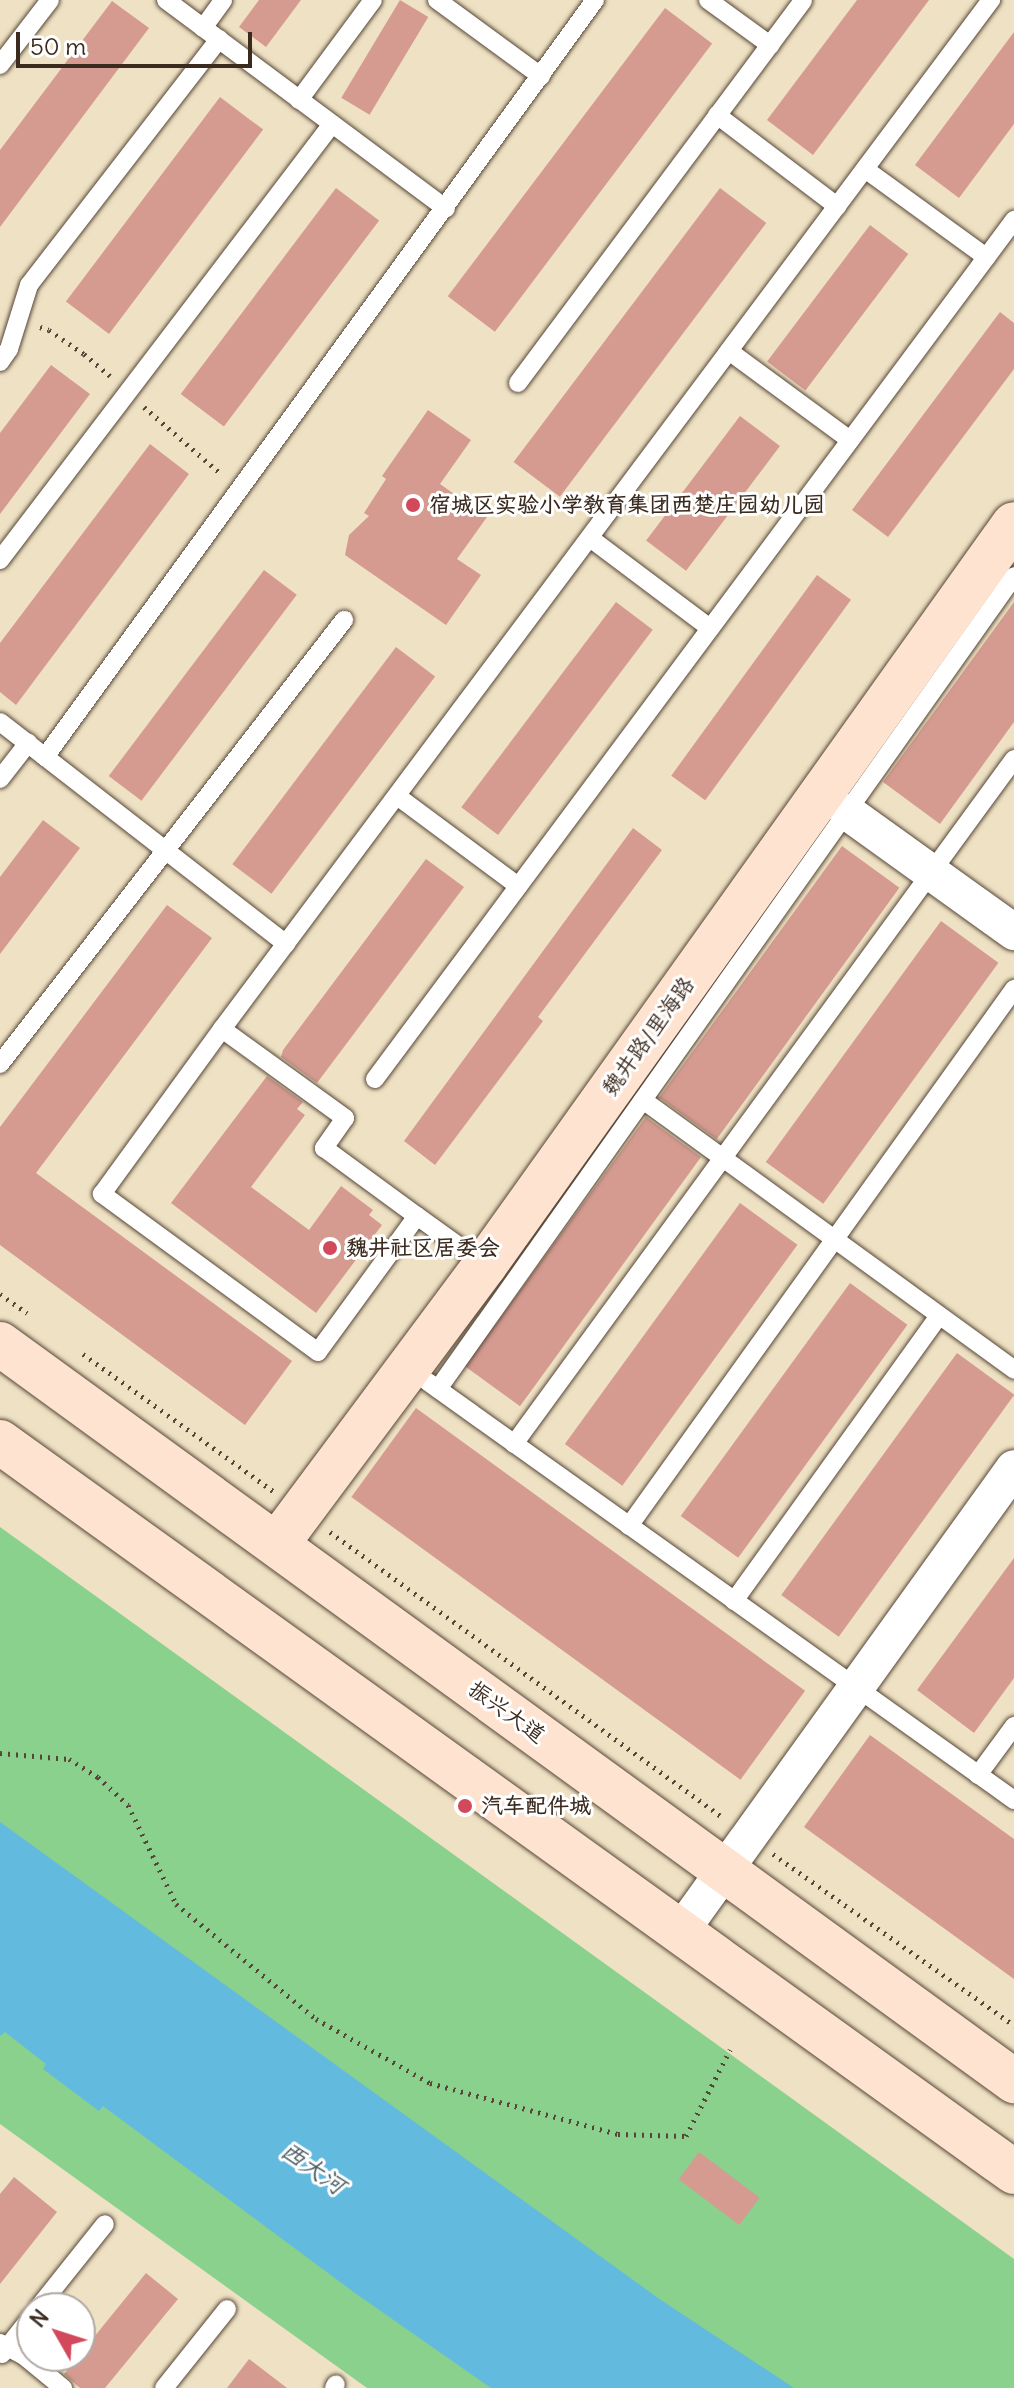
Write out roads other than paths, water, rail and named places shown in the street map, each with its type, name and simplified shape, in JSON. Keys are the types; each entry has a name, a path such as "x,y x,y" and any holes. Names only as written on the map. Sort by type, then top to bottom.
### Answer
{"main road":[{"name":"魏井路/里海路","path":"289,1528 424,1379 485,1265 1014,524"},
{"name":"振兴大道","path":"0,1344 289,1528 737,1854 1014,2081"},
{"path":"0,1442 1014,2172"}],"street":[{"path":"847,812 1014,932"},
{"path":"681,1931 1014,1468"}],"lane":[{"path":"0,65 50,0"},
{"path":"166,0 446,209"},
{"path":"203,28 223,0"},
{"path":"299,100 373,0"},
{"path":"437,0 541,76"},
{"path":"45,757 595,0"},
{"path":"708,0 770,45"},
{"path":"518,383 803,0"},
{"path":"417,1216 318,1352 102,1194 991,0"},
{"path":"0,362 9,349 29,285 219,39"},
{"path":"717,115 837,206"},
{"path":"0,560 332,124"},
{"path":"865,169 986,257"},
{"path":"375,1079 1014,220"},
{"path":"729,351 850,440"},
{"path":"590,538 710,628"},
{"path":"1014,576 643,1100 424,1379 1014,1800"},
{"path":"0,1064 344,620"},
{"path":"0,722 286,944"},
{"path":"0,779 28,743"},
{"path":"514,1444 1014,759"},
{"path":"397,796 518,886"},
{"path":"629,1526 1014,989"},
{"path":"222,1029 345,1118 324,1148 485,1265"},
{"path":"643,1100 1014,1370"},
{"path":"734,1601 939,1316"},
{"path":"978,1775 1014,1726"},
{"path":"51,2292 105,2224"},
{"path":"164,2388 227,2309"},
{"path":"16,2333 2,2348 63,2388"}],"water":[{"name":"西大河","path":"0,1822 658,2298 794,2388 491,2388 355,2293 103,2106 99,2111 43,2069 46,2064 5,2032 0,2036"}],"place":[{"name":"宿城区实验小学教育集团西楚庄园幼儿园","path":"413,505"},
{"name":"魏井社区居委会","path":"330,1248"},
{"name":"汽车配件城","path":"465,1806"}]}
